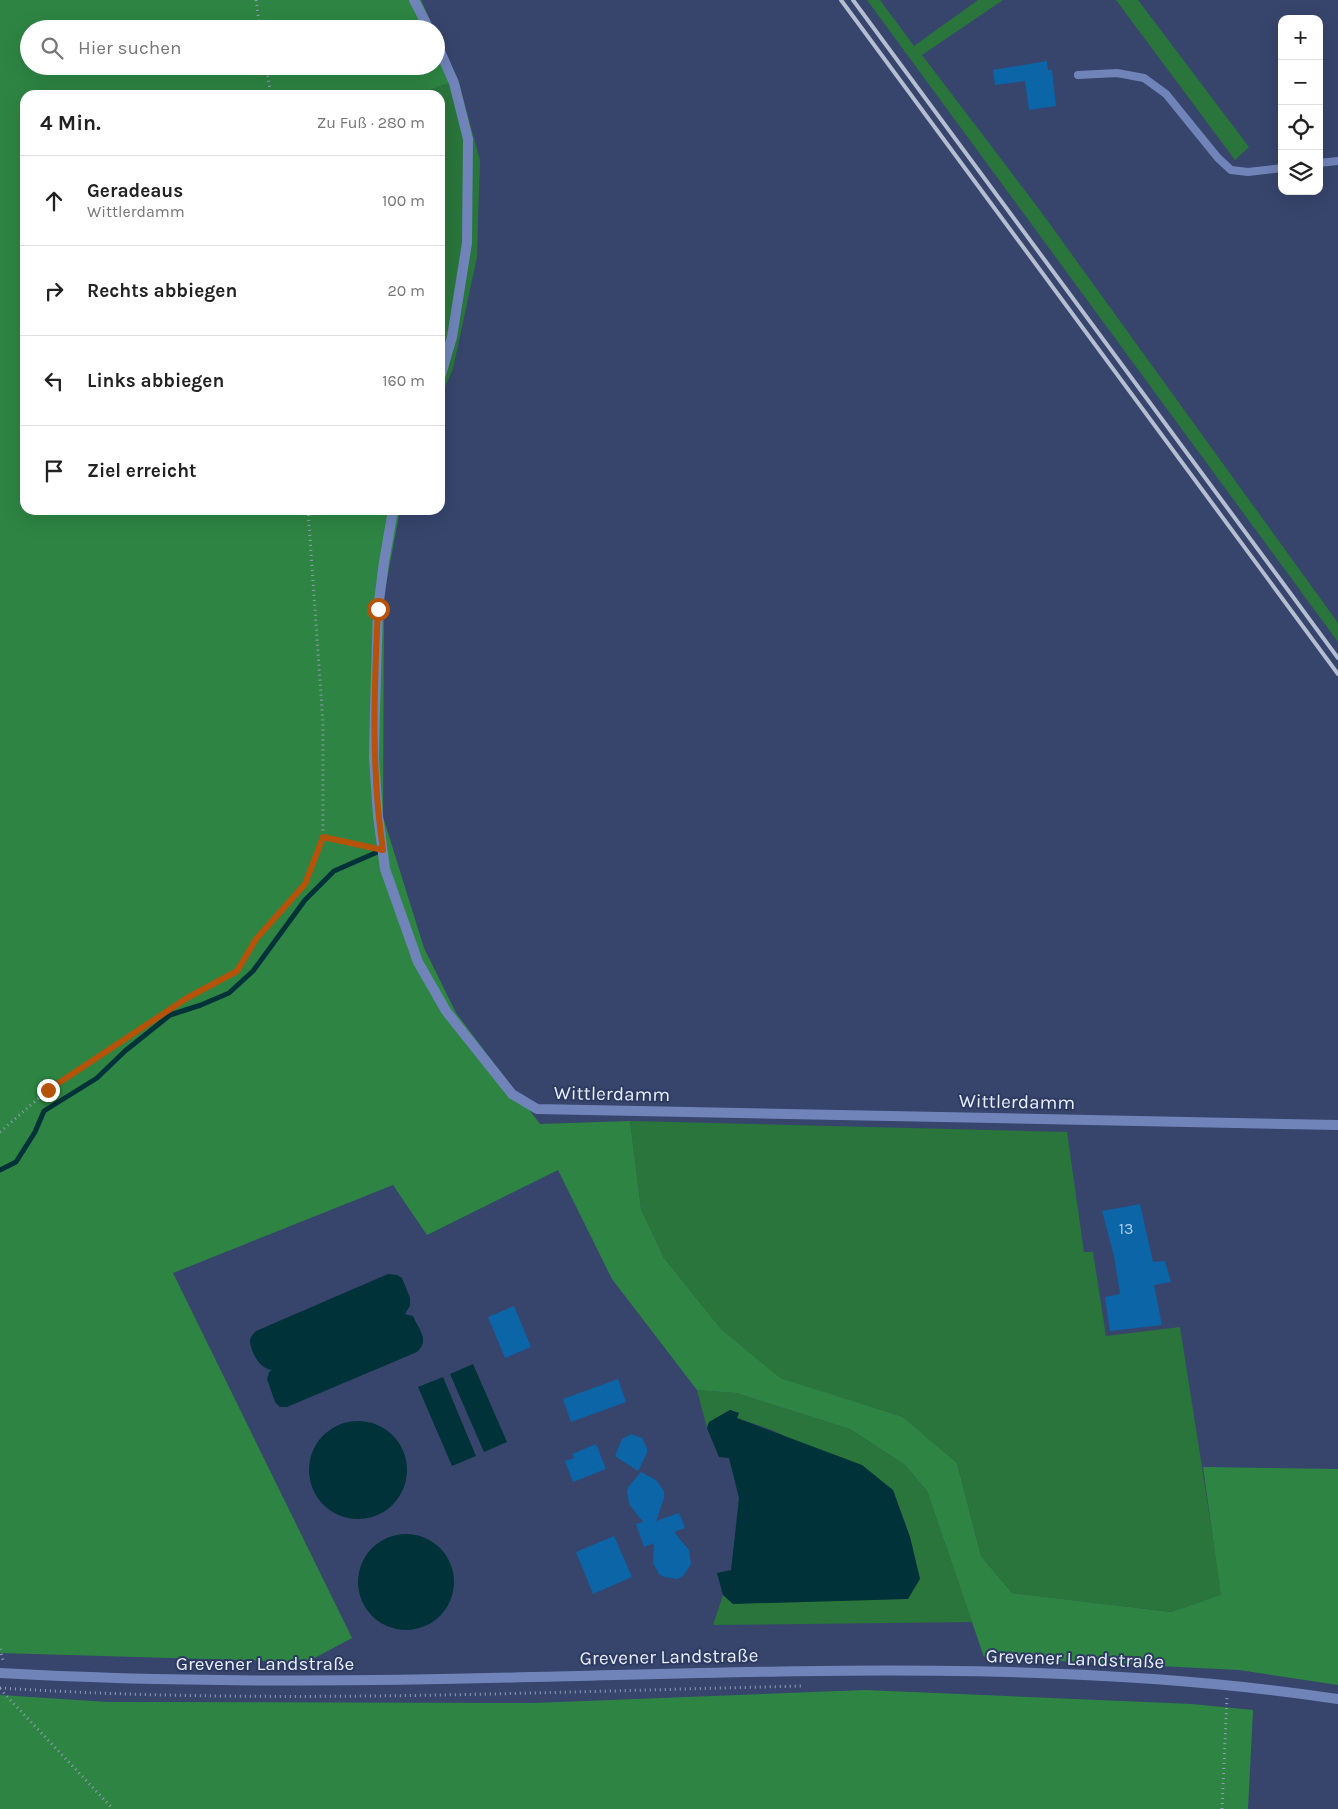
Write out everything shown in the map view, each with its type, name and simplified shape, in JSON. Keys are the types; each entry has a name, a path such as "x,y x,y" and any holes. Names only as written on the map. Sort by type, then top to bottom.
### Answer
{"street":[{"path":"414,0 424,20"},
{"path":"445,62 454,83 468,139 468,243 452,336 445,360"},
{"name":"Wittlerdamm","path":"392,515 378,609 376,656 374,758 378,816 385,870 418,962 446,1011 512,1094 537,1109 1338,1125"},
{"name":"Grevener Landstraße","path":"0,1673 165,1680 287,1681 430,1680 736,1672 1026,1672 1157,1678 1228,1684 1338,1698"}],"lane":[{"path":"1078,75 1117,73 1144,78 1166,94 1218,158 1232,170 1248,172 1278,168"},
{"path":"1323,163 1338,161"}],"path":[{"path":"256,0 259,20"},
{"path":"268,75 270,90"},
{"path":"0,1132 48,1090 187,998 237,971 256,939 305,884 323,837 323,723 308,515"},
{"path":"323,837 383,850"},
{"path":"0,1688 124,1694 278,1696 424,1695 805,1686"},
{"path":"0,1688 112,1809"},
{"path":"1217,1698 1236,1700"},
{"path":"1222,1809 1227,1699"}],"green space":[{"path":"0,0 421,0 430,20 20,20 20,75 445,75 445,52 458,80 429,90 20,90 20,515 399,515 384,595 383,817 424,948 456,1013 540,1124 630,1121 641,1209 664,1258 721,1329 780,1378 903,1417 957,1463 981,1556 1012,1593 1171,1612 1221,1595 1203,1467 1338,1469 1338,1685 1239,1670 984,1657 927,1491 905,1465 850,1429 736,1393 697,1390 612,1279 558,1170 427,1235 393,1185 173,1273 352,1638 307,1662 0,1653"},
{"path":"867,0 880,0 914,46 978,0 1003,0 922,55 1039,209 1338,623 1338,642"},
{"path":"1116,0 1138,0 1249,147 1235,160"},
{"path":"458,80 480,160 477,257 453,369 445,387 445,90 429,90"},
{"path":"630,1121 1067,1132 1084,1252 1093,1252 1106,1336 1180,1327 1222,1595 1171,1612 1012,1593 981,1556 957,1463 903,1417 779,1378 721,1329 664,1258 641,1209"},
{"path":"697,1390 736,1393 850,1429 905,1465 927,1491 972,1622 713,1625 723,1595 733,1604 920,1579 910,1537 893,1490 772,1430 737,1418 739,1413 730,1410 709,1422 707,1428"},
{"path":"865,1690 1192,1704 1253,1710 1248,1809 0,1809 0,1695 108,1702 534,1703"}],"shaded area":[{"path":"388,1274 397,1275 402,1278 410,1298 410,1306 405,1314 413,1316 420,1330 423,1339 421,1348 417,1352 287,1407 280,1407 275,1402 267,1379 269,1372 272,1370 260,1364 252,1350 250,1341 253,1334 256,1331"},
{"path":"473,1364 507,1442 484,1452 450,1374"},
{"path":"443,1377 476,1456 452,1466 418,1387"},
{"path":"730,1410 739,1413 737,1418 862,1465 893,1490 910,1537 920,1579 908,1599 733,1604 723,1595 717,1573 731,1570 739,1498 729,1458 719,1457 707,1428 709,1422"},
{"path":"358,1421 377,1425 393,1435 403,1451 407,1470 403,1489 393,1505 377,1515 358,1519 339,1515 323,1505 313,1489 309,1470 313,1451 323,1435 339,1425"},
{"path":"406,1534 424,1538 440,1548 450,1564 454,1582 450,1600 440,1616 424,1626 406,1630 388,1626 372,1616 362,1600 358,1582 362,1564 372,1548 388,1538"}],"building":[{"path":"1047,61 1048,70 1052,70 1056,106 1029,110 1025,81 995,85 993,70"},
{"path":"1140,1204 1153,1262 1165,1261 1171,1282 1154,1285 1162,1325 1110,1331 1105,1297 1120,1294 1114,1256 1102,1211"},
{"path":"514,1306 531,1347 505,1358 488,1317"},
{"path":"618,1379 626,1402 571,1422 563,1399"},
{"path":"631,1434 642,1438 647,1448 647,1453 638,1471 615,1456 622,1439"},
{"path":"596,1444 606,1469 573,1482 565,1461 574,1458 572,1454"},
{"path":"641,1472 656,1480 664,1491 664,1498 656,1521 679,1513 685,1528 674,1532 689,1550 691,1564 683,1576 677,1579 664,1577 659,1574 653,1563 654,1543 644,1547 636,1524 643,1522 629,1504 627,1491"},
{"path":"614,1536 632,1577 593,1594 576,1552"}],"waterway":[{"path":"0,1170 16,1162 35,1132 44,1111 97,1078 125,1051 170,1015 229,993 253,971 305,900 334,871 382,850"}],"railway":[{"path":"841,0 1338,674"},
{"path":"853,0 1338,658"}],"route":[{"path":"48,1090 187,998 237,971 256,939 305,884 323,837 383,850 378,816 374,758 378,609"}]}
